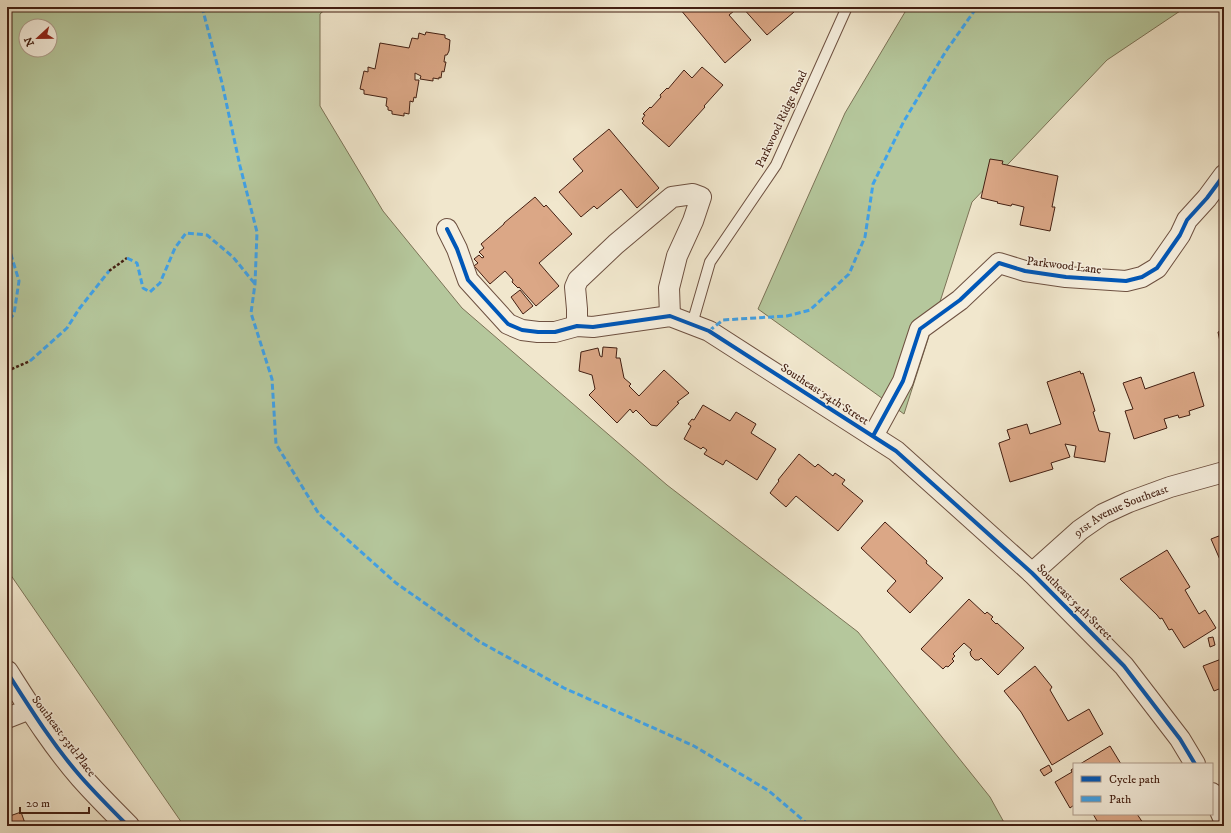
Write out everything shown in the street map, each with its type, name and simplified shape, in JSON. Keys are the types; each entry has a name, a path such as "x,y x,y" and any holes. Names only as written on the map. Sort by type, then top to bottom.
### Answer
{"street":[{"name":"Parkwood Lane","path":"873,436 902,381 920,329 960,300 999,263 1025,271 1066,277 1126,281 1142,277 1158,268 1188,220 1224,175"},
{"path":"577,326 575,287 578,280 616,244 672,197 693,194 701,197 693,221 677,256 669,288 670,316"},
{"name":"Southeast 54th Street","path":"447,229 457,249 468,280 508,324 522,330 555,332 577,326 593,327 670,316 709,331 896,451 1032,573 1124,666 1180,739 1194,763"},
{"name":"91st Avenue Southeast","path":"1032,573 1080,530 1103,514 1129,502 1170,487 1224,472"},
{"name":"Southeast 53rd Place","path":"7,672 30,709 80,776 105,804 128,826"},
{"path":"7,718 30,709"},
{"path":"1213,795 1224,820"}],"lane":[{"name":"Parkwood Ridge Road","path":"692,324 710,262 776,165 847,7"}],"path":[{"path":"109,271 127,258"},
{"path":"7,371 30,361"}],"green space":[{"path":"7,7 328,7 320,14 320,106 383,211 462,308 667,485 858,632 990,797 1006,826 184,826 10,574 7,562"},
{"path":"908,7 1186,7 1107,60 972,202 904,414 758,309 845,113"}],"building":[{"path":"682,7 739,7 729,15 751,40 725,63 680,9"},
{"path":"742,7 790,7 794,12 767,35"},
{"path":"426,32 445,35 445,38 450,40 449,51 447,55 445,55 444,62 446,62 444,72 442,71 441,78 433,78 433,81 420,79 421,76 415,73 415,80 419,80 416,98 414,97 413,102 410,101 409,114 404,113 404,116 392,114 392,111 388,110 388,107 386,106 387,98 364,94 364,90 360,89 364,71 368,72 368,67 375,69 380,43 409,48 412,38 418,39 419,33 425,35"},
{"path":"702,67 723,85 669,147 642,123 644,121 642,119 645,115 643,114 650,107 651,108 661,97 660,95 667,88 668,89 684,70 692,78"},
{"path":"609,129 659,188 637,208 621,189 597,209 594,206 581,217 559,192 583,171 573,159"},
{"path":"990,159 1003,161 1002,164 1058,176 1052,207 1055,207 1050,231 1020,225 1024,207 1012,204 1011,206 981,198"},
{"path":"535,197 544,207 546,205 572,234 539,263 559,286 536,306 519,287 518,288 512,282 513,280 505,271 490,284 475,267 472,270 471,268 478,263 474,259 479,255 482,258 484,257 479,252 484,248 481,244"},
{"path":"520,290 533,306 523,314 511,297"},
{"path":"1224,330 1224,361 1218,332"},
{"path":"603,347 617,348 616,358 620,358 624,378 631,384 629,386 639,396 664,370 689,393 677,402 679,403 657,426 651,425 636,410 633,413 630,409 617,423 589,395 595,389 592,375 579,371 581,352 598,348 600,356 602,357"},
{"path":"1080,371 1081,374 1083,373 1095,411 1093,412 1099,431 1110,433 1105,462 1074,457 1076,446 1065,444 1070,457 1051,463 1053,469 1010,482 999,444 1010,439 1007,430 1027,424 1030,434 1061,424 1047,382"},
{"path":"1194,372 1204,406 1189,411 1190,415 1179,418 1178,415 1164,419 1167,428 1134,439 1125,411 1133,409 1123,383 1141,377 1145,389"},
{"path":"703,405 730,421 736,412 756,424 751,433 776,449 757,480 726,460 723,465 704,454 707,450 703,447 701,449 684,439 691,426 688,424 692,419 694,420"},
{"path":"799,454 815,467 818,464 833,476 835,473 845,480 842,484 863,501 838,531 796,496 786,507 770,493 779,481 778,480"},
{"path":"885,522 943,578 910,613 887,591 896,581 861,548"},
{"path":"1224,534 1224,569 1211,539"},
{"path":"1167,550 1190,587 1185,590 1199,614 1205,610 1216,628 1184,648 1172,629 1169,630 1162,618 1160,619 1120,579"},
{"path":"969,599 985,614 987,612 993,617 991,619 1024,648 998,675 981,658 979,660 975,660 971,656 970,652 972,650 964,643 953,654 955,656 952,659 954,661 948,667 946,666 943,669 921,649"},
{"path":"1213,637 1215,645 1210,647 1208,638"},
{"path":"1224,658 1224,687 1214,691 1203,666"},
{"path":"1035,666 1052,687 1050,690 1068,721 1089,709 1103,734 1052,765 1021,712 1004,691"},
{"path":"1110,746 1120,763 1082,763"},
{"path":"1049,765 1052,771 1044,776 1040,770"},
{"path":"1073,769 1073,806 1070,808 1055,782 1072,772 1071,770"},
{"path":"21,812 26,826 7,826 7,817"},
{"path":"1094,815 1138,815 1145,826 1100,826"}],"marked path":[{"path":"202,7 222,83 240,166 257,232 255,284 251,313 272,379 276,444 319,514 396,583 480,642 564,688 694,746 769,791 810,826"},
{"path":"709,331 723,320 787,316 810,310 849,274 865,237 873,184 904,121 946,51 977,7"},
{"path":"127,258 137,263 143,288 150,292 160,283 175,248 186,233 207,235 233,257 255,284"},
{"path":"7,246 9,248 19,281 14,314 7,322"},
{"path":"30,361 67,328 79,309 109,271"}],"cycle path":[{"path":"873,436 903,381 920,329 960,300 999,263 1025,271 1066,277 1126,281 1142,277 1157,268 1180,235 1187,220 1207,198 1224,175"},
{"path":"447,229 457,249 468,280 508,324 522,330 555,332 577,326 593,327 670,316 709,331 896,451 1032,573 1124,666 1180,739 1194,763"},
{"path":"7,672 42,726 71,765 92,790 128,826"}]}
